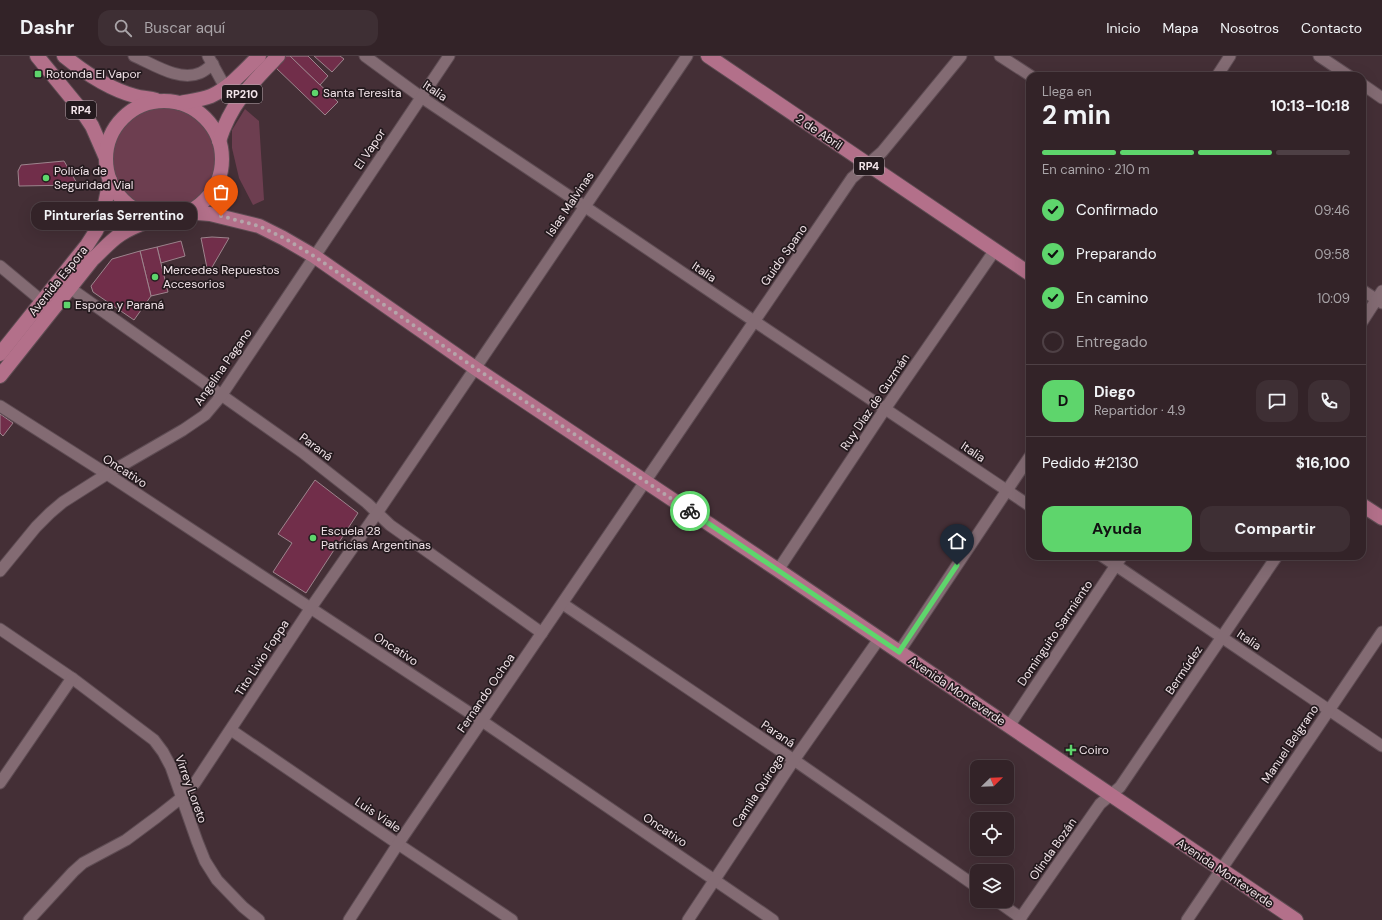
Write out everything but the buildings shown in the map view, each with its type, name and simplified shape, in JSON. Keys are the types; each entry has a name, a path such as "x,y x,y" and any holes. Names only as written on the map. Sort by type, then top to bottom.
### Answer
{"main road":[{"name":"RP4","path":"37,56 92,126 106,158"},
{"name":"RP4","path":"64,56 91,76 107,85 134,96 161,100 180,103 197,111 210,124 219,140 222,158 220,175 212,190 201,203 186,212 174,216 161,216 144,213 130,206 118,194 110,180 107,169 106,158 109,141 116,125 128,113 144,104 161,100"},
{"name":"RP4","path":"180,103 210,96 225,88 259,56"},
{"name":"RP210","path":"219,140 231,110 239,98 250,84 278,56"},
{"name":"2 de Abril","path":"708,56 1026,271"},
{"name":"Avenida Espora","path":"0,354 96,232 102,218 110,180"},
{"name":"Avenida Monteverde","path":"186,212 210,214 259,226 284,238 314,256 475,368 778,570 1296,920"},
{"name":"Avenida Espora","path":"0,376 70,288 105,247 120,234 161,216"},
{"path":"1366,508 1382,518"}],"street":[{"path":"134,56 176,74 183,75 200,73 211,60 225,88"},
{"name":"Italia","path":"365,56 421,97 1026,503"},
{"name":"El Vapor","path":"314,256 449,56"},
{"name":"Islas Malvinas","path":"475,368 687,56"},
{"name":"Guido Spano","path":"645,481 852,178 882,152 961,56"},
{"path":"1000,56 1026,73"},
{"path":"1220,72 1230,56"},
{"path":"1319,56 1343,72"},
{"path":"1366,87 1382,98"},
{"name":"Ruy Díaz de Guzmán","path":"778,570 885,409 995,250"},
{"name":"Angelina Pagano","path":"0,570 36,527 63,502 107,474 183,430 205,415 221,396 314,256"},
{"path":"0,266 42,301"},
{"name":"Paraná","path":"70,288 302,452 367,503 390,525 542,633"},
{"path":"1366,292 1380,298 1366,317"},
{"name":"Tito Livio Foppa","path":"29,920 83,863 126,840 181,798 195,783 310,609 475,368"},
{"name":"Oncativo","path":"0,406 107,474 482,721 773,920"},
{"path":"899,652 1026,462"},
{"name":"Fernando Ochoa","path":"349,920 398,844 645,481"},
{"name":"Italia","path":"1107,560 1382,746"},
{"name":"Dominguito Sarmiento","path":"1009,726 1119,560"},
{"name":"Bermúdez","path":"1110,795 1120,786 1274,560"},
{"name":"Paraná","path":"562,604 794,760 970,882"},
{"name":"Virrey Loreto","path":"0,629 72,678 154,740 164,752 171,767 205,861 217,880 243,907 259,920"},
{"name":"Manuel Belgrano","path":"1187,920 1382,632"},
{"name":"Camila Quiroga","path":"688,920 794,760 879,639"},
{"path":"0,784 72,678"},
{"name":"Luis Viale","path":"231,730 512,920"},
{"name":"Olinda Bozán","path":"1020,919 1100,804 1110,795"},
{"path":"1006,908 1020,919"}],"shaded area":[{"path":"165,106 185,110 202,122 214,139 218,159 214,179 202,196 185,208 165,212 145,208 128,196 116,179 112,159 116,139 128,122 145,110"},
{"path":"245,109 259,121 264,200 253,205 239,178 232,148 232,130"}],"way so far":[{"path":"221,216 259,226 271,231 314,256 475,368 690,511"}],"place":[{"name":"Rotonda El Vapor","path":"38,74"},
{"name":"Santa Teresita","path":"315,93"},
{"name":"Policía de Seguridad Vial","path":"46,178"},
{"name":"Pinturerías Serrentino","path":"221,216"},
{"name":"Mercedes Repuestos Accesorios","path":"155,277"},
{"name":"Espora y Paraná","path":"67,305"},
{"name":"Escuela 28 Patricias Argentinas","path":"313,538"},
{"name":"Coiro","path":"1071,750"}],"route":[{"path":"690,511 899,652 957,565"}]}
